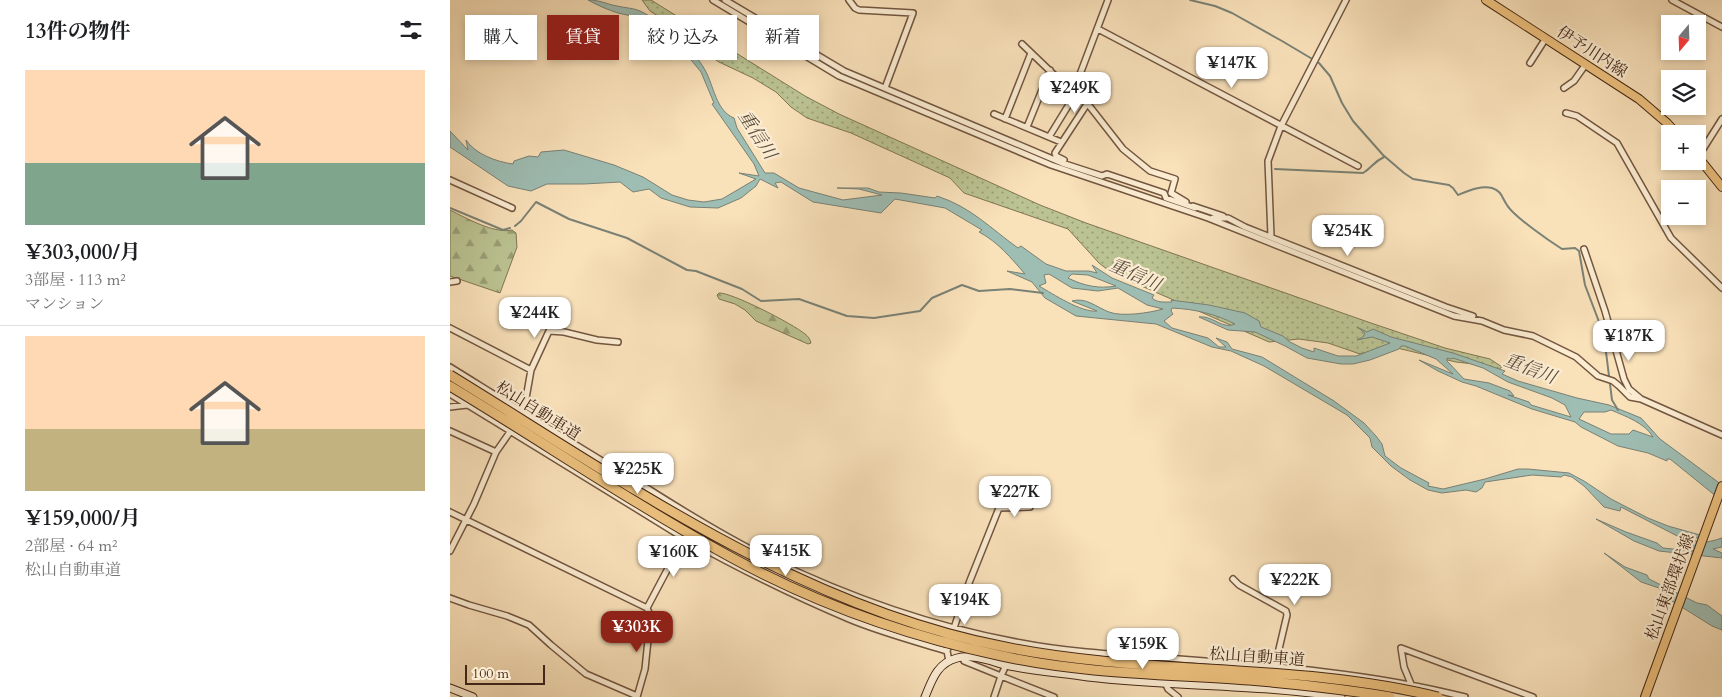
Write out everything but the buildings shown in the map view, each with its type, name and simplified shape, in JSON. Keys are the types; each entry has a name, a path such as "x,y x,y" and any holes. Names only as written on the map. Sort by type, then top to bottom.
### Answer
{"highway":[{"name":"松山自動車道","path":"450,374 676,514 734,547 794,576 914,624 961,638 1007,648 1059,656 1116,662 1319,676 1376,684 1438,697"},
{"name":"松山自動車道","path":"450,386 613,488 729,556 852,612 911,633 977,651 1058,665 1115,672 1308,686 1390,697"}],"main road":[{"name":"伊予川内線","path":"1486,0 1639,99 1669,125"},
{"path":"1706,167 1722,187"},
{"name":"松山東部環状線","path":"1645,697 1722,486"}],"street":[{"path":"713,0 839,76 1051,165 1208,218 1454,316 1482,321"},
{"path":"725,0 844,71 1062,162 1102,176 1107,174 1164,193 1166,198 1228,218 1245,227 1446,307 1474,316 1504,330 1533,336 1576,357 1598,376 1619,386 1630,397 1641,399 1722,435"},
{"path":"850,0 855,8 859,10 913,13 885,88"},
{"path":"1049,137 1068,106 1108,0"},
{"path":"1271,236 1268,161 1281,126 1346,0"},
{"path":"1672,0 1722,26"},
{"path":"1098,29 1358,166"},
{"path":"1530,63 1546,38"},
{"path":"1022,44 1073,92 1080,94 1123,149 1150,172 1175,179 1171,193 1195,208"},
{"path":"1005,119 1031,53"},
{"path":"1564,88 1574,81 1586,64"},
{"path":"1027,128 1050,70"},
{"path":"1087,104 1055,153 1056,156 1095,177 1100,182"},
{"path":"1566,113 1577,116 1617,143 1671,238 1722,288"},
{"path":"994,114 1061,142"},
{"path":"1706,144 1722,119"},
{"path":"450,180 512,208"},
{"path":"1208,218 1228,218"},
{"path":"1584,249 1605,311 1624,380 1629,389 1641,399"},
{"path":"450,282 457,280"},
{"path":"450,328 531,370"},
{"path":"450,551 486,478 496,452 522,411 531,370 549,331 618,342"},
{"path":"450,367 697,519 767,557 854,595 905,614 1023,644 1099,653 1275,666 1352,674 1411,684 1465,697"},
{"path":"450,394 684,538 757,577 850,620 947,651"},
{"path":"450,407 467,405"},
{"path":"450,431 496,452"},
{"path":"949,661 947,651 954,628 999,508 1030,507"},
{"path":"450,512 646,608 653,622 648,640 645,669 637,697 586,674 551,646 529,625 450,598"},
{"path":"646,608 684,538"},
{"path":"1233,580 1238,585 1286,611 1287,616 1275,666"},
{"path":"1411,684 1404,667 1401,648 1533,697"},
{"path":"925,697 935,673 949,661 969,657 1006,665 1103,678 1269,689 1341,697"},
{"path":"962,658 964,661 1054,697"},
{"path":"994,697 1006,665"},
{"path":"1165,683 1168,689 1178,697"},
{"path":"450,688 473,697"},
{"path":"1267,697 1269,689"}],"green space":[{"path":"642,0 651,0 675,15 656,15 650,11"},
{"path":"737,54 805,96 839,114 1040,205 1086,223 1445,348 1490,359 1502,367 1498,370 1491,366 1456,362 1397,348 1360,354 1328,343 1299,339 1269,342 1112,273 1099,263 1068,229 964,193 950,178 851,133 807,118 791,107 776,92 753,78 716,60 737,60"},
{"path":"450,210 489,228 505,231 512,230 516,233 517,247 500,293 450,276"},
{"path":"719,293 736,298 776,316 806,335 811,343 808,344 756,321 745,310 735,304 719,299 717,295"}],"water":[{"path":"588,0 638,10 647,15 629,15"},
{"path":"691,60 698,60 700,62 708,76 719,104 728,115 734,118 737,128 765,173 774,173 799,188 843,200 882,195 859,189 837,188 868,188 879,192 935,198 937,196 970,212 1018,248 1021,246 1046,264 1066,271 1097,273 1092,265 1112,278 1154,295 1152,298 1156,301 1172,302 1171,300 1209,305 1245,313 1259,321 1261,327 1283,336 1302,348 1314,352 1314,348 1338,356 1356,356 1390,343 1372,337 1357,340 1363,337 1365,333 1357,327 1367,332 1373,329 1391,337 1453,353 1505,371 1502,374 1518,381 1609,405 1641,418 1660,439 1722,485 1722,501 1670,459 1667,459 1667,461 1648,453 1618,446 1575,422 1532,409 1462,382 1419,360 1453,374 1436,359 1405,346 1370,360 1353,364 1341,364 1307,358 1255,332 1228,330 1199,317 1208,318 1226,325 1235,324 1205,313 1172,308 1173,314 1164,321 1172,328 1208,338 1219,347 1226,347 1216,338 1227,342 1232,349 1262,357 1334,401 1364,423 1382,444 1385,456 1401,468 1429,483 1428,486 1443,489 1518,469 1569,473 1611,499 1648,518 1700,535 1698,538 1688,537 1692,540 1704,542 1722,538 1722,547 1713,549 1722,553 1722,558 1659,551 1634,541 1596,519 1657,543 1663,548 1693,551 1685,544 1685,540 1621,507 1620,511 1604,507 1584,486 1572,477 1564,475 1561,477 1532,475 1485,482 1482,488 1476,492 1466,490 1442,493 1428,490 1391,466 1372,447 1370,438 1347,415 1264,366 1231,351 1212,347 1156,324 1076,316 1045,298 1032,282 1007,271 1025,274 998,245 979,232 982,230 945,208 895,199 881,213 813,202 781,182 775,183 778,188 760,179 756,186 741,198 718,208 690,207 661,198 649,189 633,192 620,182 547,184 531,191 508,186 450,147 450,131 468,150 466,140 481,153 493,159 513,164 514,161 529,156 538,157 541,152 564,150 614,165 643,177 672,195 688,200 704,202 722,199 756,179 739,173 759,176 754,164 712,104 714,103 701,72","holes":["1049,274 1072,288 1098,291 1118,288 1147,305 1163,309 1143,313 1121,314 1109,312 1086,301 1072,301 1097,311 1084,309 1039,286 1046,283 1044,275","1072,274 1088,275 1116,286 1104,287 1080,283 1068,278","1447,358 1453,358 1483,368 1508,382 1552,398 1565,405 1571,417 1531,405 1529,402 1508,395 1514,396 1510,391 1489,383 1464,379 1447,361","1611,410 1634,420 1653,437 1633,430 1629,434 1611,434 1579,419 1584,412 1605,412"]},
{"path":"1604,553 1625,567 1647,575 1649,579 1697,603 1707,605 1722,616 1722,630 1712,626 1664,596 1659,588 1641,582"}],"waterway":[{"path":"1190,0 1215,6 1232,13 1319,63 1330,76 1342,103 1353,121 1383,155 1413,179 1449,185 1458,195 1479,188 1488,187 1495,189 1500,193 1511,210 1533,228 1562,249 1575,248 1579,251 1585,285 1601,327 1605,344 1612,400 1618,410"},
{"path":"1275,169 1363,173 1384,157"},
{"path":"515,226 536,202 569,219 627,238 687,270 696,271 742,289 761,301 799,299 847,316 874,318 920,311 932,298 962,285 979,291 1010,289 1043,293"},
{"path":"450,208 503,230 510,228"}],"water label":[{"name":"重信川","path":"757,135"},
{"name":"重信川","path":"1135,275"},
{"name":"重信川","path":"1530,369"}]}
